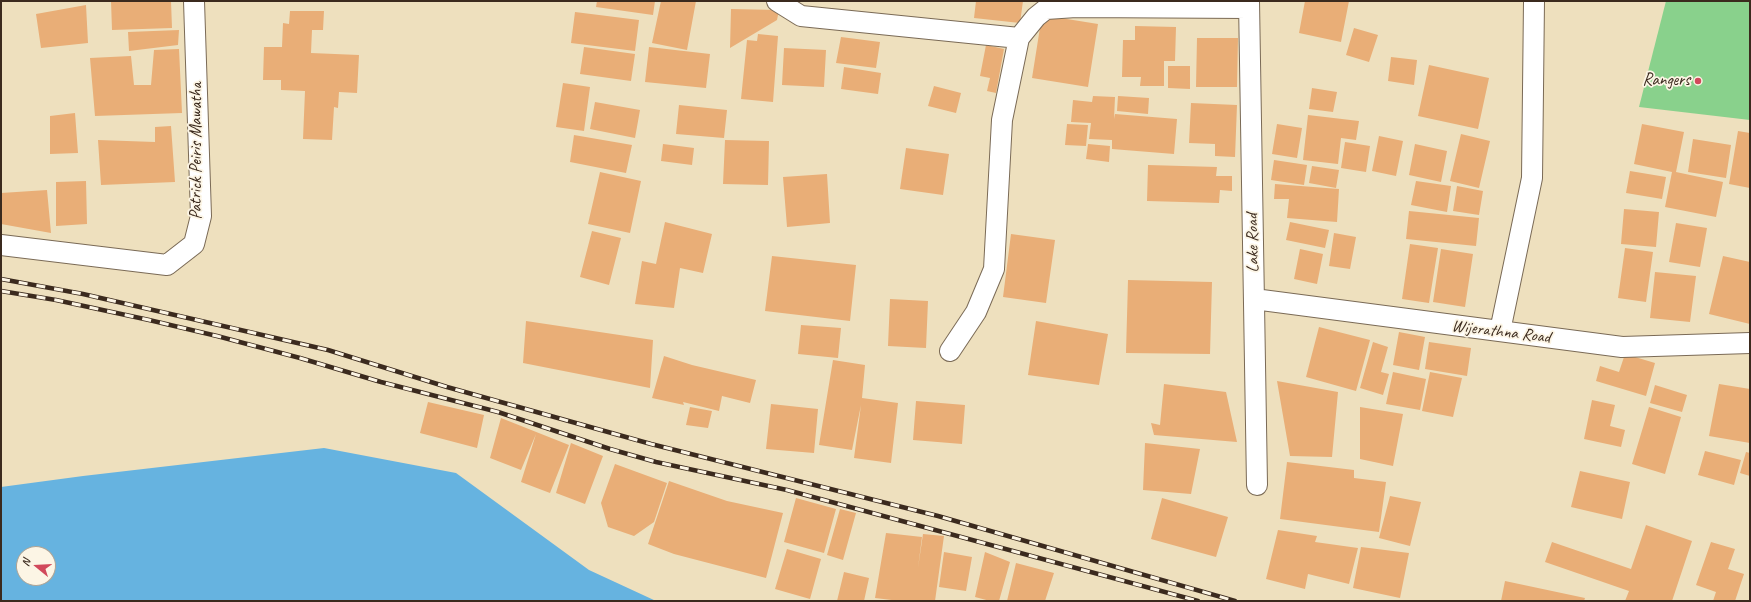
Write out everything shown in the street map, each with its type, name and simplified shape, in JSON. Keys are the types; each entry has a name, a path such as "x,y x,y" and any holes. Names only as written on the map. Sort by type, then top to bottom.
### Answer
{"street":[{"name":"Patrick Peiris Mawatha","path":"1,245 167,265 194,244 201,216 194,1"},
{"path":"777,1 801,16 1020,38"},
{"path":"1500,332 1532,178 1534,1"},
{"path":"950,351 976,312 994,269 1002,120 1020,38 1036,17 1046,9 1076,7 1249,4"},
{"name":"Lake Road","path":"1249,4 1257,485"},
{"name":"Wijerathna Road","path":"1254,299 1622,347 1750,343"}],"green space":[{"name":"Rangers","path":"1666,1 1750,1 1750,120 1639,107"}],"water":[{"path":"324,448 456,473 589,570 656,601 1,601 1,487"}],"building":[{"path":"111,1 171,1 172,28 112,30"},
{"path":"597,1 655,1 653,15 596,7"},
{"path":"661,1 696,1 687,50 652,43"},
{"path":"976,1 1023,1 1020,23 974,18"},
{"path":"1305,1 1349,1 1341,42 1299,33"},
{"path":"86,5 88,43 41,48 36,14"},
{"path":"731,9 779,10 777,20 730,48"},
{"path":"290,11 324,11 323,30 312,30 311,53 359,55 357,93 339,92 338,108 334,107 332,140 303,139 305,91 281,90 281,80 263,80 264,47 282,47 283,23 289,24"},
{"path":"575,12 639,20 635,51 571,43"},
{"path":"1042,15 1098,24 1088,87 1032,78"},
{"path":"1135,26 1176,27 1175,61 1164,61 1164,86 1140,86 1141,77 1122,77 1123,40 1135,40"},
{"path":"1354,28 1378,35 1369,62 1346,55"},
{"path":"179,30 178,45 129,51 128,32"},
{"path":"758,34 778,36 773,102 741,99 747,40 757,41"},
{"path":"841,37 880,42 876,68 836,63"},
{"path":"1197,38 1238,38 1237,87 1196,87"},
{"path":"986,45 1004,49 996,93 987,91 990,78 980,76"},
{"path":"584,47 635,54 631,81 580,74"},
{"path":"649,47 710,54 706,88 645,82"},
{"path":"784,48 826,50 824,87 782,85"},
{"path":"179,49 182,113 95,116 90,58 131,56 134,85 151,85 154,50"},
{"path":"1391,57 1417,60 1414,85 1388,81"},
{"path":"1429,65 1489,78 1478,129 1418,116"},
{"path":"1168,66 1190,66 1190,89 1168,88"},
{"path":"844,67 881,73 878,94 841,89"},
{"path":"563,83 590,87 584,131 556,127"},
{"path":"934,86 961,93 956,113 928,106"},
{"path":"1312,88 1337,92 1333,112 1309,109"},
{"path":"1093,96 1115,97 1114,119 1115,114 1177,119 1174,154 1112,149 1112,140 1089,139 1091,123 1071,122 1073,100 1092,102"},
{"path":"1118,96 1149,98 1148,114 1117,111"},
{"path":"595,102 640,110 635,138 590,129"},
{"path":"1191,103 1237,105 1235,157 1215,156 1215,144 1189,143"},
{"path":"679,105 727,110 724,138 676,134"},
{"path":"75,113 78,153 50,154 50,116"},
{"path":"1308,115 1359,121 1356,140 1341,138 1338,164 1303,160"},
{"path":"1067,124 1088,125 1086,146 1065,145"},
{"path":"1277,124 1302,128 1297,158 1272,154"},
{"path":"1642,124 1684,132 1676,172 1723,182 1716,217 1665,207 1672,172 1634,164"},
{"path":"171,126 175,182 101,185 98,140 155,142 155,127"},
{"path":"1738,131 1750,133 1750,188 1729,184"},
{"path":"1461,134 1490,141 1479,188 1450,181"},
{"path":"574,135 632,145 626,173 570,162"},
{"path":"1379,136 1403,141 1396,176 1372,171"},
{"path":"1693,139 1731,145 1726,178 1688,172"},
{"path":"725,140 769,141 768,185 723,184"},
{"path":"1345,142 1370,146 1366,172 1341,168"},
{"path":"663,144 694,148 692,165 661,161"},
{"path":"1088,144 1110,146 1109,162 1086,159"},
{"path":"1415,144 1447,151 1441,182 1409,175"},
{"path":"906,148 949,154 943,195 900,189"},
{"path":"1274,160 1307,165 1304,185 1271,180"},
{"path":"1148,165 1217,167 1216,176 1232,176 1232,191 1220,190 1219,203 1147,201"},
{"path":"1312,166 1339,170 1336,188 1309,183"},
{"path":"1630,171 1666,177 1662,199 1626,193"},
{"path":"600,172 641,181 630,233 588,224"},
{"path":"827,174 830,223 787,227 783,177"},
{"path":"86,181 87,224 56,226 56,182"},
{"path":"1416,181 1451,186 1447,212 1411,205"},
{"path":"1275,184 1339,189 1337,222 1287,218 1289,199 1274,199"},
{"path":"1457,186 1483,191 1479,215 1453,211"},
{"path":"47,190 51,233 1,224 1,193"},
{"path":"1624,209 1659,212 1656,247 1621,244"},
{"path":"1409,211 1479,218 1476,246 1406,239"},
{"path":"665,222 712,234 703,273 680,268 674,308 635,304 642,261 656,264"},
{"path":"1290,222 1329,230 1325,248 1286,240"},
{"path":"1676,223 1707,228 1700,267 1669,262"},
{"path":"592,231 621,238 609,285 580,277"},
{"path":"1334,233 1356,237 1350,269 1329,266"},
{"path":"1011,234 1055,240 1046,303 1003,297"},
{"path":"1410,244 1438,248 1429,303 1402,299"},
{"path":"1625,248 1653,252 1646,302 1618,298"},
{"path":"1300,249 1323,254 1317,284 1294,279"},
{"path":"1441,249 1473,254 1465,307 1433,302"},
{"path":"772,256 856,265 850,321 765,311"},
{"path":"1723,256 1750,262 1750,324 1709,314"},
{"path":"1655,272 1696,276 1690,322 1650,318"},
{"path":"1128,280 1212,282 1210,354 1126,353"},
{"path":"890,299 928,301 926,348 888,346"},
{"path":"526,321 653,340 650,388 523,363"},
{"path":"1036,321 1108,334 1099,385 1028,375"},
{"path":"801,325 841,328 838,358 798,354"},
{"path":"1319,327 1370,340 1356,391 1306,377"},
{"path":"1399,332 1425,337 1419,370 1393,365"},
{"path":"1373,342 1388,347 1381,372 1389,374 1383,395 1360,388"},
{"path":"1429,342 1471,348 1467,376 1425,369"},
{"path":"1625,354 1655,363 1646,396 1596,381 1600,366 1619,372"},
{"path":"664,356 692,365 756,380 750,403 722,396 719,411 683,402 684,405 652,398"},
{"path":"833,360 865,365 862,398 898,403 891,463 854,458 861,405 852,450 819,445"},
{"path":"1393,372 1426,379 1420,410 1386,404"},
{"path":"1430,372 1462,378 1453,417 1422,411"},
{"path":"1277,381 1338,392 1332,457 1290,456"},
{"path":"1164,384 1226,392 1237,442 1154,435 1151,423 1160,425"},
{"path":"1719,384 1750,389 1750,443 1709,436"},
{"path":"1655,385 1687,395 1682,412 1650,403"},
{"path":"1592,400 1615,405 1610,426 1625,430 1621,447 1584,439"},
{"path":"916,401 965,405 962,444 913,440"},
{"path":"428,402 484,415 477,448 420,433"},
{"path":"771,404 818,409 814,453 766,449"},
{"path":"690,407 712,411 708,428 686,425"},
{"path":"1360,407 1403,414 1393,466 1360,459"},
{"path":"1649,407 1681,417 1665,474 1632,464"},
{"path":"501,418 569,445 550,493 521,482 536,434 521,470 490,458"},
{"path":"571,443 603,456 585,504 556,493"},
{"path":"1145,443 1200,449 1191,494 1143,490"},
{"path":"1705,451 1741,460 1734,485 1698,475"},
{"path":"1746,452 1750,453 1750,476 1740,473"},
{"path":"1287,462 1354,470 1354,478 1386,482 1379,532 1280,519"},
{"path":"615,464 667,483 654,522 634,536 608,527 601,503"},
{"path":"1580,471 1630,482 1622,519 1571,507"},
{"path":"669,481 727,501 783,513 766,578 674,554 648,544"},
{"path":"1390,496 1421,502 1410,546 1379,538"},
{"path":"796,498 836,509 824,553 784,542"},
{"path":"1162,498 1228,517 1216,557 1151,539"},
{"path":"840,509 856,513 843,560 827,555"},
{"path":"1646,525 1692,541 1672,601 1625,601 1629,591 1545,562 1552,542 1631,569"},
{"path":"1278,530 1317,536 1315,542 1358,548 1349,584 1308,574 1305,589 1266,579"},
{"path":"886,533 922,537 918,568 923,534 944,536 935,601 900,601 875,598"},
{"path":"1711,542 1735,549 1728,569 1744,574 1735,601 1713,601 1716,592 1696,585"},
{"path":"1361,547 1409,553 1400,598 1353,588"},
{"path":"787,549 821,559 810,599 775,589"},
{"path":"944,552 972,557 966,591 939,587"},
{"path":"985,552 1010,562 999,601 990,601 975,597"},
{"path":"1016,563 1054,573 1045,601 1007,601"},
{"path":"844,572 869,578 864,601 837,601"},
{"path":"1505,581 1585,598 1584,601 1501,601"}],"railway":[{"path":"1,279 83,294 328,350 447,387 651,444 938,516 1235,601"},
{"path":"1,291 56,300 217,336 300,358 381,382 498,412 610,449 656,462 787,490 1198,601"}],"place":[{"name":"Rangers","path":"1698,81"}]}
